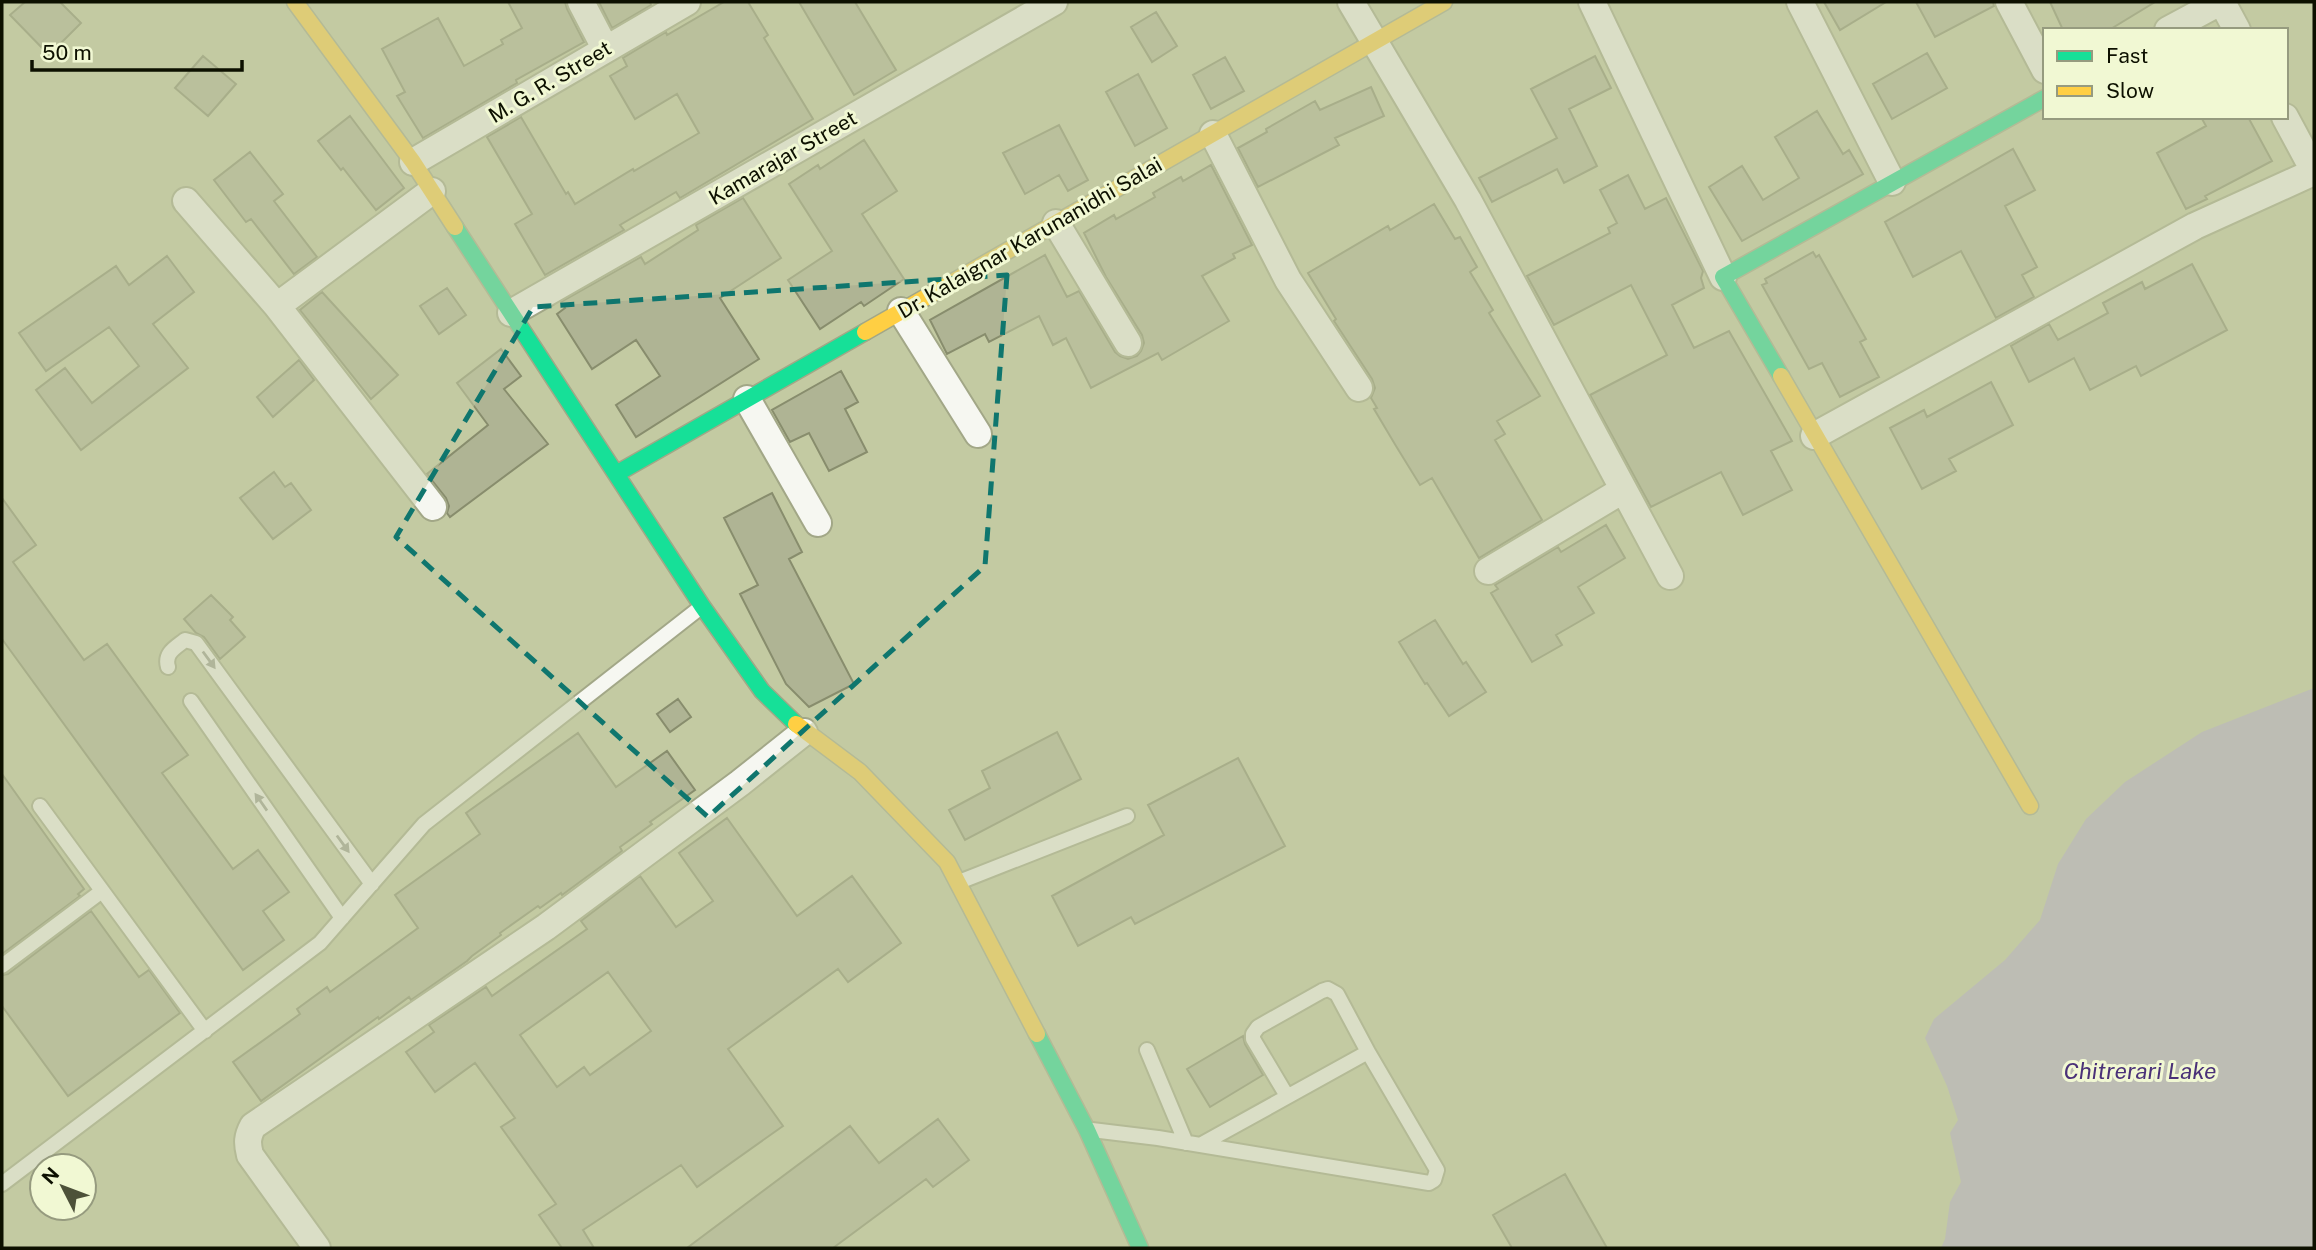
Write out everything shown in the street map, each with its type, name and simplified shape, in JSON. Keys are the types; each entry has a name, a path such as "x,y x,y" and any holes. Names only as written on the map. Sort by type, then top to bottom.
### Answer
{"street":[{"path":"295,2 413,162 702,606 762,691 804,732 860,772 947,862 1087,1129 1140,1248"},
{"path":"581,2 605,48"},
{"name":"M. G. R. Street","path":"413,162 687,2"},
{"name":"Kamarajar Street","path":"511,313 1054,2"},
{"path":"1351,2 1468,200 1670,576"},
{"name":"Dr. Kalaignar Karunanidhi Salai","path":"616,474 1444,2"},
{"path":"1592,2 1723,277 2030,806"},
{"path":"1800,2 1892,182"},
{"path":"2009,2 2043,66"},
{"path":"2172,28 2221,2 2236,28"},
{"path":"1723,277 2043,98"},
{"path":"1814,436 2195,226 2314,172 2286,119"},
{"path":"1213,134 1289,280 1359,388"},
{"path":"276,306 432,191"},
{"path":"186,201 276,306 433,507"},
{"path":"1056,223 1128,343"},
{"path":"901,311 978,434"},
{"path":"747,399 818,523"},
{"path":"1488,571 1623,490"},
{"path":"317,1248 250,1155 247,1144 253,1126 546,927 804,732"}],"lane":[{"path":"2,1184 320,943 424,824 702,606"},
{"path":"168,667 166,661 170,652 185,640 196,643 372,884"},
{"path":"191,701 342,918"},
{"path":"40,806 205,1031"},
{"path":"958,883 1127,816"},
{"path":"2,966 102,891"},
{"path":"1087,1129 1432,1182 1436,1176 1437,1170 1337,994 1328,989 1258,1027 1253,1034 1253,1039 1287,1096"},
{"path":"1147,1050 1193,1144"},
{"path":"1193,1144 1368,1052"}],"highlighted area":[{"path":"1007,275 985,566 708,817 396,537 533,307"}],"water":[{"name":"Chitrerari Lake","path":"2314,688 2314,1248 1941,1248 1945,1239 1950,1202 1961,1182 1950,1133 1958,1120 1947,1086 1925,1038 1934,1019 2005,960 2040,920 2058,864 2086,819 2125,782 2202,732"}],"building":[{"path":"25,2 60,2 81,23 49,55 10,15"},
{"path":"508,2 565,2 584,42 516,80 517,83 423,138 397,96 405,92 382,49 438,18 464,66 503,44 501,40 522,28"},
{"path":"599,2 650,2 651,5 612,28"},
{"path":"724,2 748,2 768,35 764,38 813,119 680,198 676,192 620,225 624,230 545,275 515,224 532,214 487,137 521,117 566,194 568,192 575,204 633,169 634,171 699,133 677,94 635,119 610,76 627,66 623,58"},
{"path":"799,2 855,2 896,70 854,95"},
{"path":"1824,2 1886,2 1840,30"},
{"path":"1916,2 1993,2 1994,6 1935,37"},
{"path":"2050,2 2155,2 2112,28 2062,28"},
{"path":"1156,12 1177,46 1152,62 1131,27"},
{"path":"1927,53 1947,88 1892,119 1873,84"},
{"path":"203,56 236,84 208,116 175,88"},
{"path":"1595,56 1611,88 1569,109 1597,166 1564,183 1557,169 1492,202 1479,178 1557,138 1531,89"},
{"path":"1225,57 1244,91 1211,109 1193,75"},
{"path":"1138,74 1167,128 1135,146 1106,92"},
{"path":"1371,87 1384,116 1335,138 1339,145 1258,187 1238,148 1315,101 1320,110"},
{"path":"1817,111 1843,154 1849,150 1863,174 1742,241 1709,187 1742,166 1763,200 1799,178 1775,137"},
{"path":"350,116 404,188 376,210 318,141"},
{"path":"2202,119 2249,119 2272,161 2186,209 2157,153 2206,126"},
{"path":"1059,125 1088,180 1068,191 1059,175 1025,194 1003,153"},
{"path":"864,140 897,191 862,214 904,279 864,306 861,302 820,329 788,280 832,251 789,184 818,165 820,169"},
{"path":"2013,149 2035,190 2005,206 2037,267 2022,275 2034,297 1996,318 1961,251 1913,277 1885,222"},
{"path":"250,152 283,194 274,201 317,257 294,274 251,219 246,222 214,180"},
{"path":"1211,165 1252,245 1233,254 1235,258 1202,276 1229,321 1162,360 1158,353 1091,388 1066,338 1053,345 1039,316 989,342 985,334 947,354 930,320 1045,255 1067,297 1079,291 1115,352 1128,359 1137,356 1144,343 1142,335 1106,277 1084,233 1114,215 1116,219 1155,197 1153,193 1181,177 1183,181"},
{"path":"1628,175 1645,209 1666,198 1703,271 1701,278 1704,288 1672,305 1694,348 1729,331 1792,441 1771,451 1792,490 1743,515 1721,472 1651,507 1590,395 1667,355 1631,285 1554,325 1527,276 1610,233 1608,228 1617,223 1600,190"},
{"path":"743,198 781,258 720,298 759,359 636,437 616,405 660,376 636,340 592,369 557,314 565,308 561,302 641,257 645,264 698,230 696,225"},
{"path":"1434,204 1455,239 1460,237 1477,267 1470,272 1493,310 1489,313 1540,396 1497,421 1505,434 1495,440 1542,520 1479,558 1432,478 1420,485 1396,446 1374,409 1377,408 1371,398 1375,388 1372,379 1334,321 1336,319 1308,273 1388,226 1390,230"},
{"path":"1813,252 1816,257 1819,255 1866,339 1860,342 1879,377 1840,397 1822,363 1809,369 1762,285 1767,283 1765,279"},
{"path":"167,256 194,292 153,324 188,368 81,450 36,390 65,368 92,403 139,366 109,327 46,371 19,333 116,266 129,285"},
{"path":"2192,264 2227,330 2141,376 2136,366 2090,390 2074,358 2029,382 2011,346 2049,324 2058,340 2108,313 2103,303 2142,282 2145,289"},
{"path":"447,288 466,315 439,334 420,306"},
{"path":"322,292 398,375 371,399 300,310"},
{"path":"501,349 521,376 504,389 548,444 450,517 447,513 449,506 446,498 427,474 488,425 457,383"},
{"path":"299,360 314,380 273,417 257,397"},
{"path":"841,371 858,402 845,409 867,452 829,471 809,433 790,442 772,410"},
{"path":"1991,382 2013,425 1949,459 1956,471 1922,489 1890,428 1924,410 1927,417"},
{"path":"274,472 285,487 291,483 311,510 273,539 240,498"},
{"path":"772,493 802,552 789,559 854,684 809,707 786,684 740,594 758,585 724,518"},
{"path":"2,498 36,545 13,562 84,660 107,644 188,755 162,773 233,869 258,850 289,892 263,911 284,940 243,970 2,639"},
{"path":"1606,525 1625,558 1578,587 1594,613 1556,635 1562,645 1532,662 1491,593 1498,589 1495,585 1558,547 1561,552"},
{"path":"211,595 233,617 230,620 245,637 220,659 204,637 196,633 184,619"},
{"path":"1435,620 1463,664 1466,662 1486,692 1449,716 1399,642"},
{"path":"678,699 691,717 670,732 657,714"},
{"path":"1057,732 1081,779 965,840 949,810 990,788 982,771"},
{"path":"578,733 616,787 667,751 695,790 650,822 652,824 620,847 622,851 562,895 561,893 540,908 538,906 467,961 411,1000 409,997 379,1019 378,1017 261,1101 233,1062 300,1014 297,1009 327,987 330,992 418,928 395,895 480,834 466,813"},
{"path":"1238,758 1285,846 1135,924 1131,917 1078,946 1052,896 1164,835 1148,805"},
{"path":"2,774 84,889 78,894 80,896 2,954"},
{"path":"727,818 797,916 852,876 901,943 848,982 838,969 728,1049 783,1126 697,1187 681,1165 583,1230 594,1248 562,1248 539,1215 556,1204 501,1127 515,1118 475,1063 435,1092 406,1052 434,1032 429,1025 486,987 492,996 587,929 581,921 640,876 676,927 713,901 679,853","holes":["608,972 651,1031 590,1075 584,1067 557,1087 520,1035"]},
{"path":"91,911 139,977 149,970 180,1013 68,1096 2,1006 2,975 8,974"},
{"path":"1243,1036 1263,1075 1210,1107 1187,1069"},
{"path":"938,1119 969,1160 933,1187 926,1179 833,1248 687,1248 850,1126 879,1163"},
{"path":"1565,1174 1607,1248 1512,1248 1493,1215"}],"traffic: fast":[{"path":"1781,376 1723,277 2043,99"},
{"path":"455,227 702,606 762,691 796,724"},
{"path":"616,474 865,332"},
{"path":"1037,1034 1087,1130 1140,1248"}],"traffic: slow":[{"path":"295,2 413,162 455,227"},
{"path":"865,332 1444,2"},
{"path":"1781,376 2030,806"},
{"path":"796,724 860,772 947,862 1037,1034"}]}
